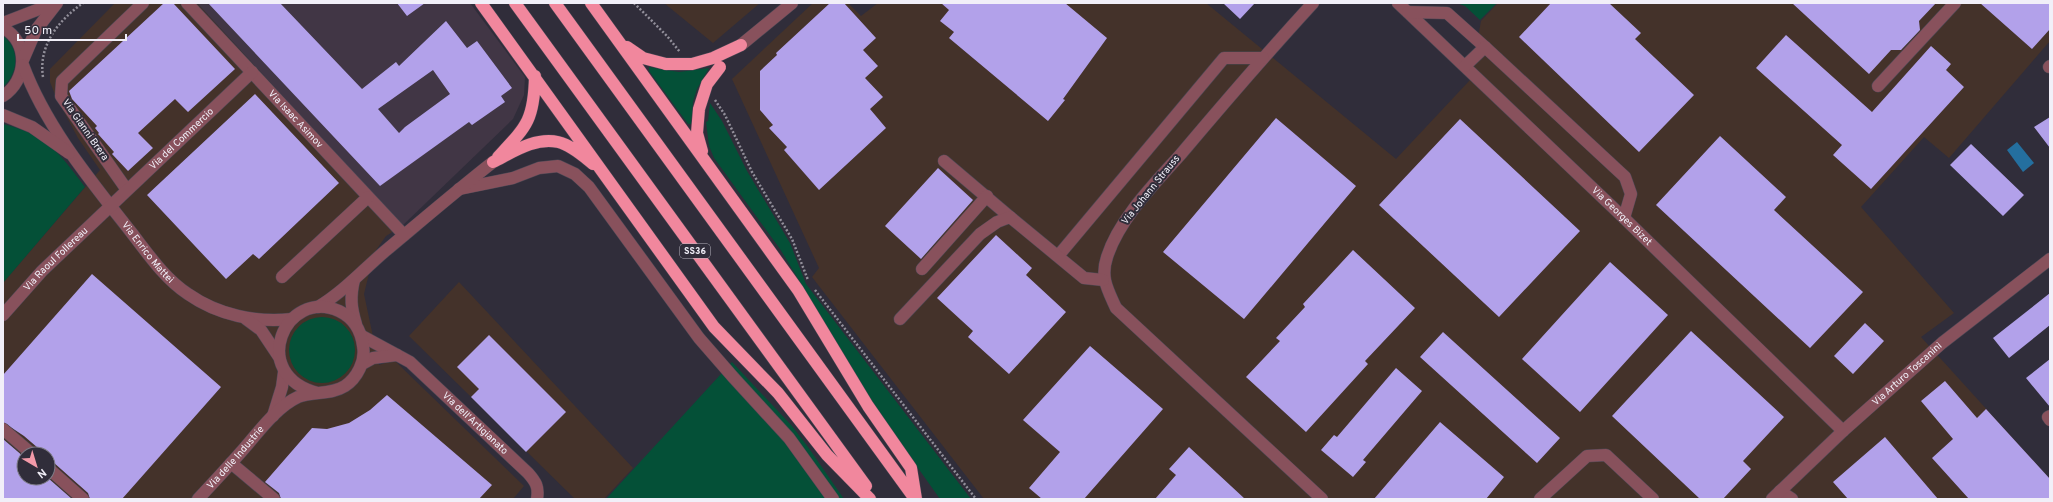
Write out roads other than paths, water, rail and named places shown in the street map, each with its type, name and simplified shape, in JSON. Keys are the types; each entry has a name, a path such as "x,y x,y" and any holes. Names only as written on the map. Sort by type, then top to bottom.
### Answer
{"highway":[{"path":"481,3 535,76 714,327 778,393 827,455 870,499"},
{"name":"SS36","path":"515,3 875,499"},
{"path":"555,3 915,499"},
{"path":"591,3 795,285 868,406 908,463 913,473 915,499"},
{"path":"614,35 623,44 643,58 666,64 716,62 741,45"},
{"path":"710,166 704,156 699,139 699,109 716,62"},
{"path":"493,162 522,131 530,117 534,102 535,76"},
{"path":"493,162 525,146 542,142 559,142 575,150 602,170"}],"street":[{"path":"3,23 56,3"},
{"path":"3,96 14,87 20,77 23,62 36,30 56,3"},
{"name":"Via Gianni Brera","path":"127,190 61,96 62,81 143,3"},
{"name":"Via Isaac Asimov","path":"187,3 404,235"},
{"path":"741,45 792,3"},
{"name":"Via Johann Strauss","path":"1103,280 1106,257 1116,234 1142,200 1263,58 1313,3"},
{"name":"Via Georges Bizet","path":"1398,3 1624,218 1843,431"},
{"path":"1878,86 1956,3"},
{"path":"1408,12 1447,12 1625,177 1631,194 1624,218"},
{"name":"Via Enrico Mattei","path":"3,28 15,38 21,49 23,62 35,94 75,158 110,206 161,270 188,294 214,308 245,318 273,321 292,319"},
{"path":"1465,66 1486,47"},
{"path":"1058,256 1224,58 1263,58"},
{"name":"Via del Commercio","path":"110,206 252,72"},
{"name":"Via Enrico Mattei","path":"3,115 32,128 75,158"},
{"path":"944,161 1084,278 1103,280 1116,308 1322,499"},
{"path":"318,307 354,280 364,269 404,235 493,162"},
{"path":"459,189 513,178 539,168 558,166 575,174 589,187 699,338 733,378 789,438 833,499"},
{"path":"922,269 987,196"},
{"path":"282,277 368,197"},
{"name":"Via Raoul Follereau","path":"3,315 42,272 110,206"},
{"path":"900,319 980,234 996,222 1010,217"},
{"name":"Via Arturo Toscanini","path":"1776,495 1843,431 1942,343 2050,259"},
{"path":"354,280 351,294 351,306 356,324 362,336 364,350 362,364"},
{"path":"318,393 305,389 293,382 284,372 279,358 279,344 283,330 292,319 304,311 318,307 332,308 345,314 356,324"},
{"name":"Via Enrico Mattei","path":"245,318 261,330 279,358"},
{"name":"Via dell'Artigianato","path":"362,336 410,362 528,473 537,483 537,499"},
{"path":"362,364 373,358 398,355"},
{"name":"Via delle Industrie","path":"198,499 272,416 298,398 332,391 345,386 355,376 362,364"},
{"name":"Via delle Industrie","path":"272,416 282,387 284,372"},
{"path":"3,429 23,446"},
{"path":"1540,499 1587,456 1606,455 1653,499"},
{"path":"231,463 274,499"},
{"path":"56,475 83,499"},
{"path":"1776,495 1792,499"}],"water":[{"path":"2017,142 2034,163 2023,172 2007,150"}]}
